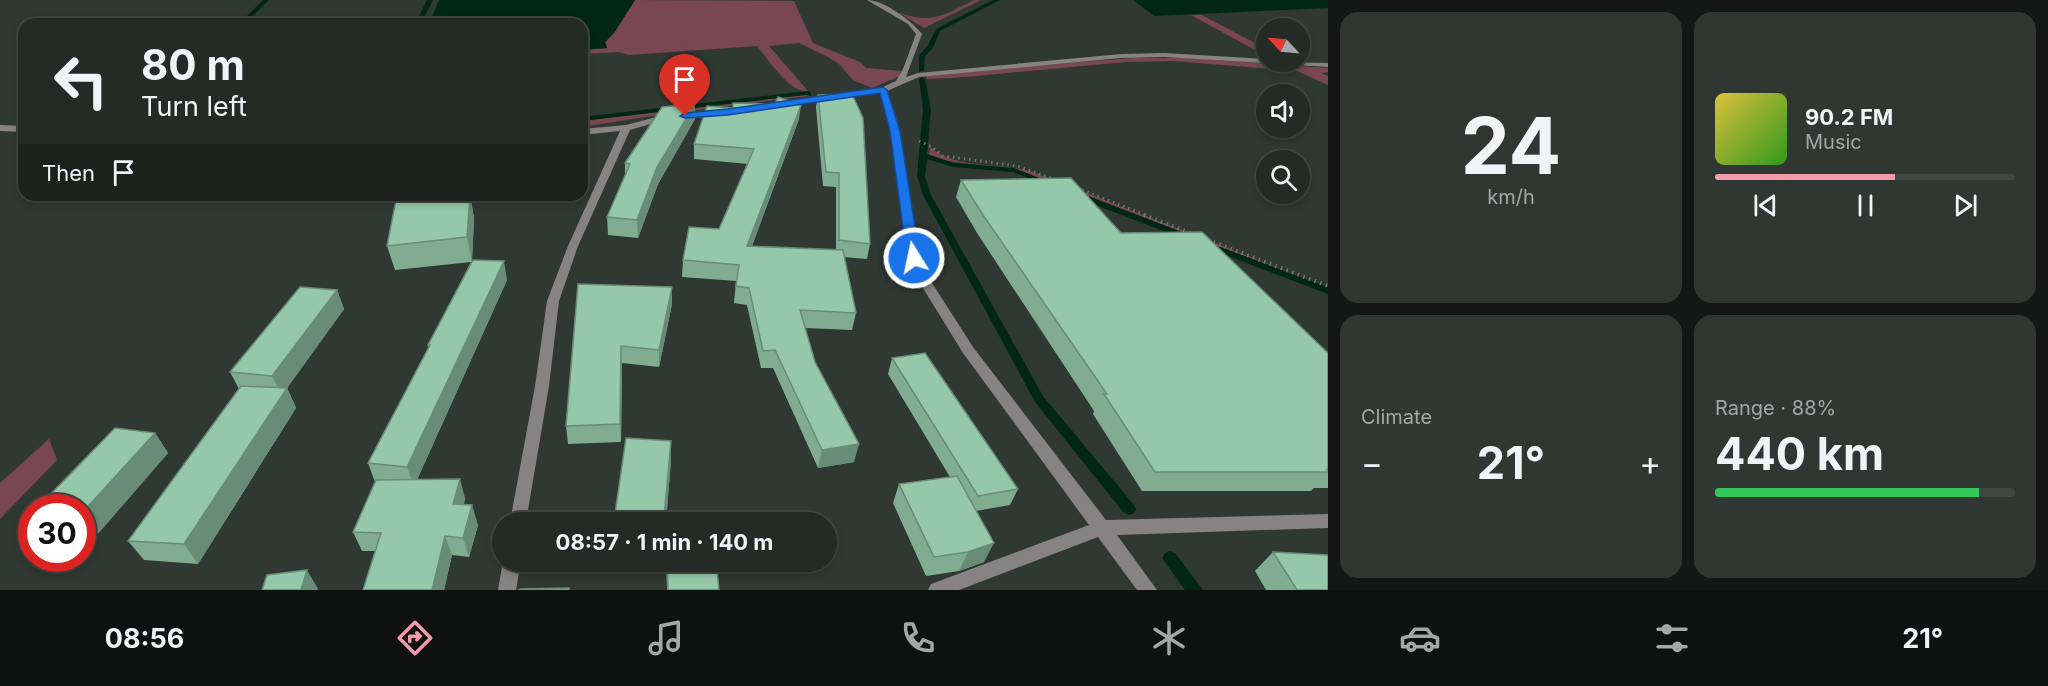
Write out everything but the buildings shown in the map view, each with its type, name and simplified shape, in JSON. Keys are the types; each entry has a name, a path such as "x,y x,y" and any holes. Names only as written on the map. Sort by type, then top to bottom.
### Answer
{"street":[{"path":"870,0 910,23 919,34 900,82"},
{"path":"768,106 883,90 918,75 1121,56 1164,55 1328,65"},
{"path":"883,90 895,131 910,242 919,272 968,350 1148,590"},
{"path":"588,131 626,128 664,118 728,112"},
{"path":"0,128 18,129"},
{"path":"520,512 542,386 553,301 573,246 626,128"},
{"path":"937,590 1101,528 1328,521"},
{"path":"507,590 510,572"}],"path":[{"path":"895,131 932,147 943,156 964,161 1017,166 1062,182"},
{"path":"1072,186 1328,286"}],"shaded area":[{"path":"439,0 635,0 614,33 605,42 607,48 588,50 588,18 432,18"},
{"path":"635,0 794,1 813,43 860,62 866,68 901,71 900,76 872,88 853,80 839,64 828,57 799,43 769,46 808,91 794,87 787,82 757,46 629,55 618,52 588,54 588,50 607,48 605,42 614,33"},
{"path":"974,0 981,0 924,28 898,12 929,18 945,14"},
{"path":"1133,0 1328,0 1328,8 1154,16"},
{"path":"1191,15 1202,15 1256,44 1256,51"},
{"path":"1132,58 1187,58 1256,63 1256,68 1173,61 1125,62 954,78 927,79 926,75"},
{"path":"1310,67 1328,68 1328,72 1321,73 1328,76 1328,85 1299,72 1310,72"},
{"path":"806,94 808,96 588,126 588,119"},
{"path":"930,147 941,154 965,162 1020,169 1033,172 1328,287 1328,290 1015,169 938,160 929,156"},
{"path":"49,439 57,460 24,494 18,494 18,500 0,519 0,483"}],"waterway":[{"path":"248,18 266,0"},
{"path":"421,18 430,0"},
{"path":"921,71 922,55 930,48 938,30 997,0"},
{"path":"922,79 927,109 921,176 927,195 1039,399 1129,509"},
{"path":"588,118 808,93 809,95"},
{"path":"923,155 953,165 1014,170 1050,184"},
{"path":"1078,195 1187,237"},
{"path":"1210,246 1328,291"},
{"path":"1170,558 1195,590"}],"route":[{"path":"685,116 883,90 895,131 914,258"}]}
